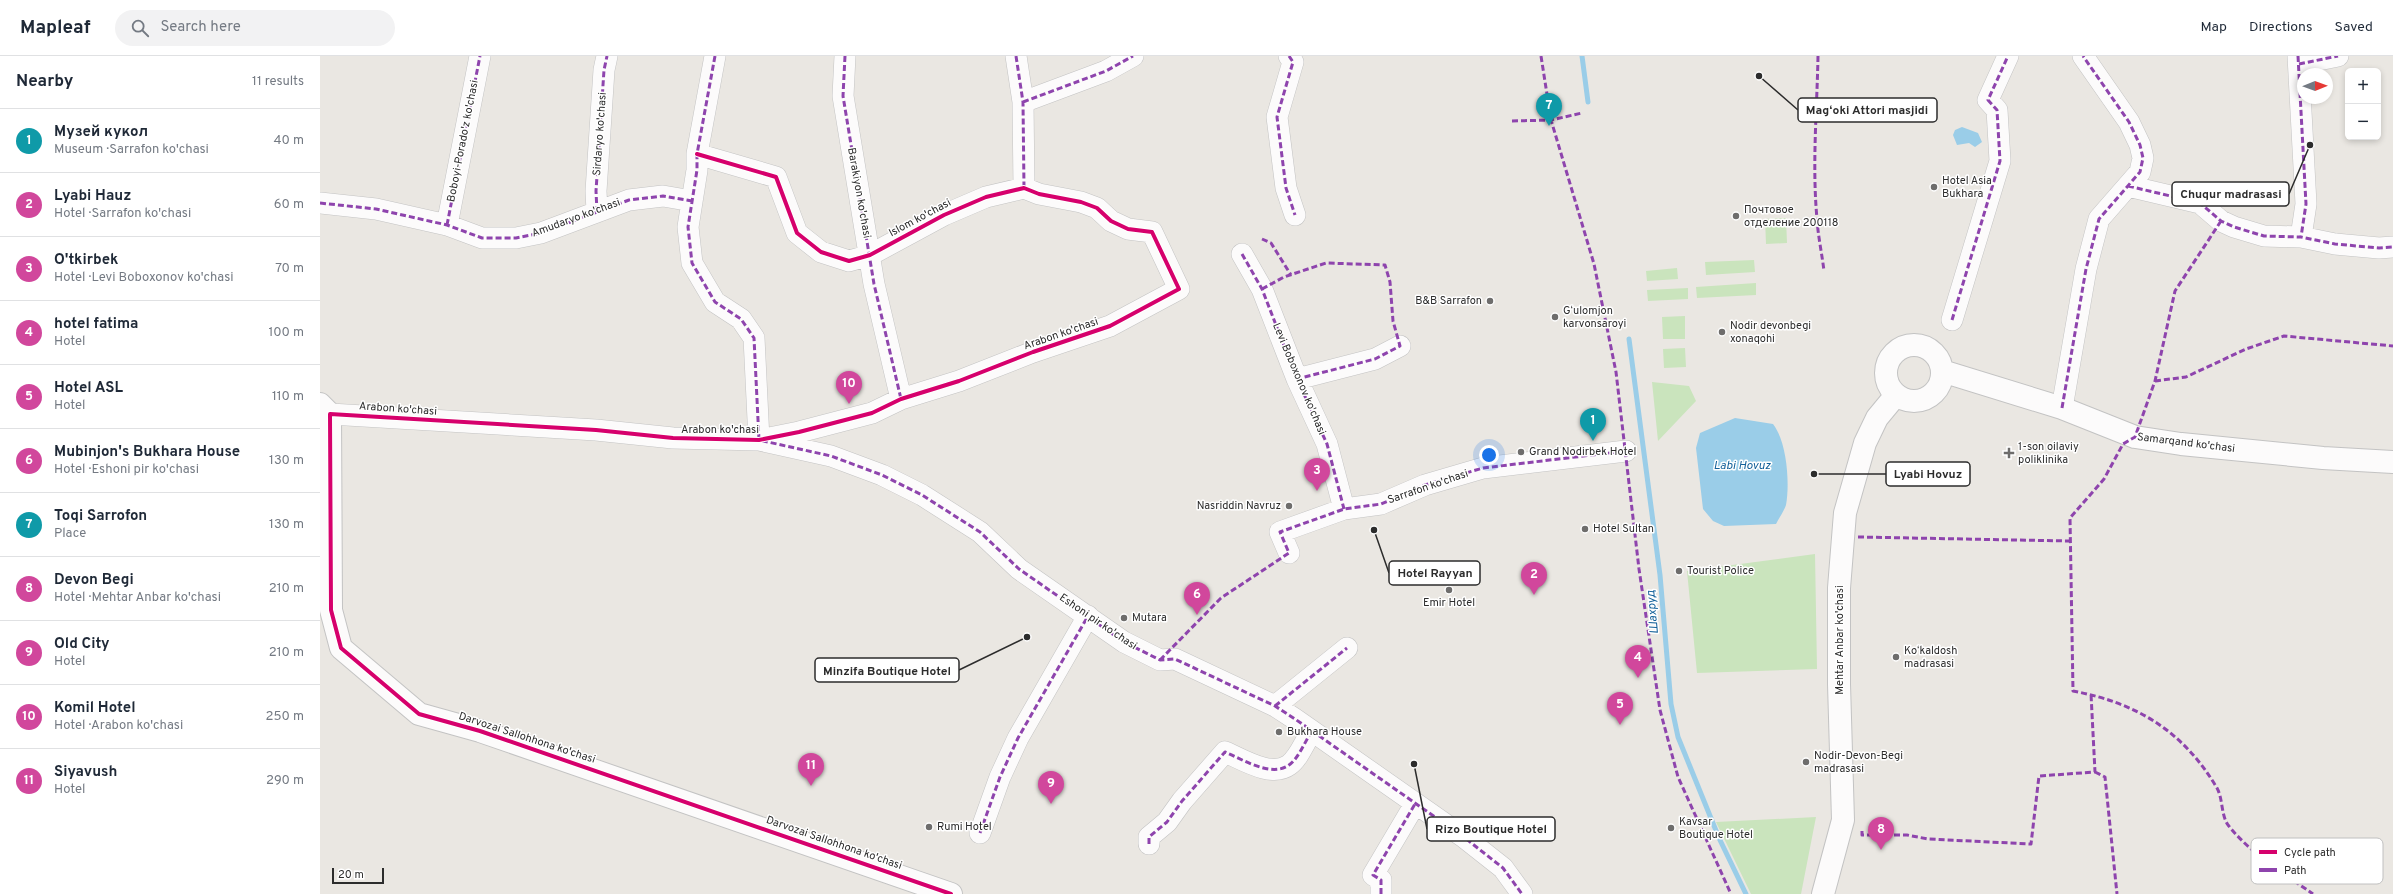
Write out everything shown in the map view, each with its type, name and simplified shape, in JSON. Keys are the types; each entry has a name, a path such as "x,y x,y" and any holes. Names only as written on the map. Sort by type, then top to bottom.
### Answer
{"street":[{"name":"Boboyi-Porado'z ko'chasi","path":"447,225 480,56"},
{"name":"Sirdaryo ko'chasi","path":"597,212 596,191 604,70 607,56"},
{"path":"715,56 697,154 688,227 692,263 715,302 741,319 754,338 759,440"},
{"name":"Barakiyon ko'chasi","path":"845,56 843,96 874,284 901,399"},
{"path":"1016,56 1023,102 1024,188"},
{"path":"1023,102 1106,71 1133,56"},
{"path":"1289,56 1293,62 1277,117 1286,188 1295,215"},
{"path":"1952,320 2000,161 1997,110 1988,100 2008,56"},
{"path":"2062,408 2086,269 2099,219 2140,172 2143,158 2140,145 2129,122 2083,56"},
{"path":"2301,236 2306,204 2298,60 2338,56"},
{"name":"Islom ko'chasi","path":"697,154 776,178 797,233 821,252 849,261 870,255 944,215 986,197 1024,188"},
{"path":"2128,186 2200,203 2221,221 2264,236 2301,236 2335,244 2379,248 2393,247"},
{"name":"Arabon ko'chasi","path":"325,409 596,430 673,438 759,440 799,432 872,413 901,399 960,381 1033,352 1110,326 1179,289 1152,232 1128,228 1117,224 1097,208 1081,202 1039,194 1024,188"},
{"name":"Amudaryo ko'chasi","path":"320,203 376,209 447,225 482,238 516,238 541,233 629,200 663,196 692,201"},
{"name":"Levi Boboxonov ko'chasi","path":"1242,254 1262,289 1297,379 1327,444 1344,509"},
{"path":"1912,345 1923,346 1933,352 1940,361 1942,371 1941,382 1936,392 1927,398 1911,401 1896,395 1889,386 1887,370 1893,355 1902,348 1912,345"},
{"path":"1297,379 1375,359 1400,346"},
{"name":"Samarqand ko'chasi","path":"1942,371 2062,408 2135,437 2315,457 2393,462"},
{"name":"Mehtar Anbar ko'chasi","path":"1822,894 1843,820 1839,596 1845,513 1865,443 1877,418 1896,395"},
{"name":"Darvozai Sallohhona ko'chasi","path":"325,409 331,610 336,633 341,648 419,714 488,733 947,893"},
{"name":"Eshoni pir ko'chasi","path":"759,440 832,456 882,475 922,495 980,532 1018,569 1124,642 1160,660 1175,659 1275,706 1465,838 1503,868 1522,894"},
{"name":"Sarrafon ko'chasi","path":"1289,553 1280,532 1344,509 1381,504 1425,486 1483,468 1626,451"},
{"path":"980,833 1000,777 1018,738 1088,616"},
{"path":"1275,706 1347,648"},
{"path":"1149,844 1149,837 1166,822 1182,801 1225,752 1261,767 1273,770 1282,769 1291,764 1312,731"},
{"path":"1381,894 1381,880 1373,874 1415,804"}],"green space":[{"path":"1786,218 1787,243 1766,244 1765,219"},
{"path":"1754,260 1755,272 1706,275 1705,262"},
{"path":"1677,268 1678,279 1647,281 1646,271"},
{"path":"1756,283 1756,295 1697,298 1696,287"},
{"path":"1688,288 1688,299 1648,301 1647,290"},
{"path":"1685,316 1685,339 1663,339 1662,317"},
{"path":"1685,348 1686,367 1664,368 1663,349"},
{"path":"1652,382 1689,386 1696,401 1658,441"},
{"path":"1815,554 1817,669 1697,673 1687,571"},
{"path":"1816,817 1801,894 1751,894 1716,822"}],"water":[{"path":"1962,127 1978,133 1982,142 1975,147 1969,143 1957,145 1953,135 1955,130"},
{"name":"Labi Hovuz","path":"1735,418 1773,424 1782,441 1788,486 1786,505 1776,524 1724,526 1713,521 1703,509 1696,448 1700,433"}],"waterway":[{"name":"Шахруд","path":"1582,56 1588,102"},
{"name":"Шахруд","path":"1629,339 1660,575 1671,704 1678,737 1719,838 1746,894"}],"marked path":[{"path":"447,225 480,56"},
{"path":"597,212 596,191 604,70 607,56"},
{"path":"715,56 697,154 697,170 688,227 692,263 715,302 741,319 754,338 759,440 831,456 882,475 922,495 980,532 1019,569 1124,642 1160,660 1175,659 1275,706 1295,719 1465,838 1503,868 1522,894"},
{"path":"845,56 843,96 874,284 901,399"},
{"path":"1016,56 1023,102 1024,188"},
{"path":"1023,102 1106,71 1133,56"},
{"path":"1289,56 1293,62 1277,117 1286,188 1295,215"},
{"path":"1541,56 1551,120 1594,264 1616,372 1639,569 1660,710 1678,777 1731,894"},
{"path":"1818,56 1815,178 1818,225 1824,271"},
{"path":"1952,320 2000,161 1997,110 1988,100 2008,56"},
{"path":"2062,408 2086,269 2099,219 2140,172 2143,158 2140,145 2129,122 2083,56"},
{"path":"2298,56 2306,204 2301,237"},
{"path":"2299,64 2338,56"},
{"path":"1512,121 1551,120 1582,113"},
{"path":"2128,186 2200,203 2221,221 2234,227 2264,236 2301,237 2335,244 2379,248 2393,247"},
{"path":"320,203 376,209 447,225 482,238 516,238 541,233 629,200 663,196 692,201"},
{"path":"2221,221 2175,291 2155,381 2135,437 2123,444 2104,479 2070,518 2073,691 2118,703 2138,712 2173,735 2189,750 2204,768 2219,792 2223,812 2228,825 2251,849"},
{"path":"1262,239 1271,243 1291,275"},
{"path":"1242,254 1262,289 1297,379 1327,444 1344,509"},
{"path":"1262,289 1284,277 1326,263 1385,265 1390,282 1393,321 1400,346 1375,359 1297,379"},
{"path":"2155,381 2186,377 2246,349 2284,336 2393,346"},
{"path":"1160,660 1221,598 1289,553 1280,532 1344,509 1381,504 1425,485 1483,468 1626,451"},
{"path":"1858,537 2070,541"},
{"path":"980,833 1000,777 1018,738 1088,616"},
{"path":"1275,706 1347,648"},
{"path":"1862,831 1862,835 1907,835 1928,839 2031,844 2039,776 2095,772 2091,694"},
{"path":"1149,844 1149,837 1167,822 1182,801 1225,752 1257,766 1274,769 1282,768 1293,762 1312,731"},
{"path":"2095,772 2105,777 2117,894"},
{"path":"1381,894 1381,880 1373,875 1415,804"},
{"path":"2299,884 2313,894"}],"cycle path":[{"path":"697,154 776,177 797,233 821,252 849,261 870,255 944,215 986,197 1024,188 1039,194 1081,202 1097,208 1111,221 1128,229 1152,232 1179,289 1110,326 1033,352 959,381 901,399 872,413 799,432 759,440 673,438 596,430 330,414 331,610 341,648 419,714 480,731 951,894"}],"place":[{"name":"Magʻoki Attori masjidi","path":"1759,76"},
{"name":"Toqi Sarrofon","path":"1549,126"},
{"name":"Chuqur madrasasi","path":"2310,145"},
{"name":"Hotel Asia Bukhara","path":"1934,187"},
{"name":"Почтовое отделение 200118","path":"1736,216"},
{"name":"B&B Sarrafon","path":"1490,301"},
{"name":"Gʻulomjon karvonsaroyi","path":"1555,317"},
{"name":"Nodir devonbegi xonaqohi","path":"1722,332"},
{"name":"Komil Hotel","path":"849,404"},
{"name":"Музей кукол","path":"1593,441"},
{"name":"Grand Nodirbek Hotel","path":"1521,452"},
{"name":"1-son oilaviy poliklinika","path":"2009,453"},
{"name":"Lyabi Hovuz","path":"1814,474"},
{"name":"O'tkirbek","path":"1317,491"},
{"name":"Nasriddin Navruz","path":"1289,506"},
{"name":"Hotel Sultan","path":"1585,529"},
{"name":"Hotel Rayyan","path":"1374,530"},
{"name":"Tourist Police","path":"1679,571"},
{"name":"Emir Hotel","path":"1449,590"},
{"name":"Lyabi Hauz","path":"1534,595"},
{"name":"Mubinjon's Bukhara House","path":"1197,615"},
{"name":"Mutara","path":"1124,618"},
{"name":"Minzifa Boutique Hotel","path":"1027,637"},
{"name":"Koʻkaldosh madrasasi","path":"1896,657"},
{"name":"hotel fatima","path":"1638,678"},
{"name":"Hotel ASL","path":"1620,725"},
{"name":"Bukhara House","path":"1279,732"},
{"name":"Nodir-Devon-Begi madrasasi","path":"1806,762"},
{"name":"Rizo Boutique Hotel","path":"1414,764"},
{"name":"Siyavush","path":"811,786"},
{"name":"Old City","path":"1051,804"},
{"name":"Rumi Hotel","path":"929,827"},
{"name":"Kavsar Boutique Hotel","path":"1671,828"},
{"name":"Devon Begi","path":"1881,850"}]}
